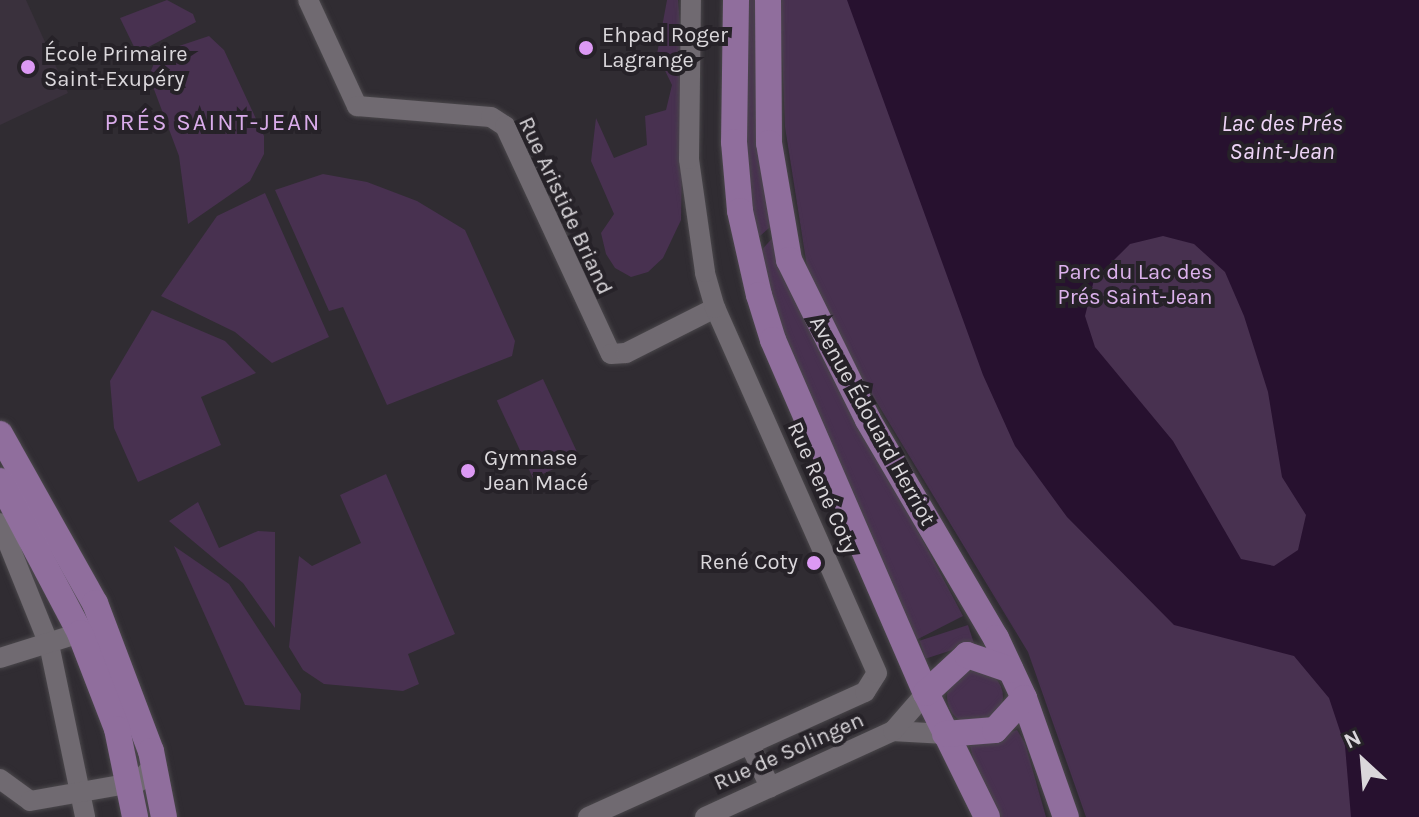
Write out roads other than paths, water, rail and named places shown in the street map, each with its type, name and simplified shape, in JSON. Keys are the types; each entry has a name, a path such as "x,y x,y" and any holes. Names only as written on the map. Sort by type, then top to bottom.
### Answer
{"main road":[{"path":"736,0 738,197 759,295 773,340 926,693 987,817"},
{"name":"Avenue Édouard Herriot","path":"768,0 769,143 789,260 860,406 1011,670 1066,817"},
{"path":"0,434 87,586 140,777 135,817"},
{"path":"0,481 80,633 117,729 140,777 162,810"},
{"path":"926,693 967,655 991,659 1011,670"},
{"path":"945,734 995,730 1024,698"}],"street":[{"name":"Rue Aristide Briand","path":"308,0 357,106 491,117 505,126 611,354 626,353 715,308"},
{"name":"Rue René Coty","path":"588,817 865,692 877,673 715,308 689,159 691,0"},
{"path":"0,523 49,644 83,792 85,817"},
{"path":"0,658 80,633"},
{"name":"Rue de Solingen","path":"705,817 893,731 926,693"},
{"name":"Rue de Solingen","path":"893,731 945,734"},
{"path":"750,745 770,787"},
{"path":"0,779 30,801 83,792 140,777"}],"water":[{"name":"Lac des Prés Saint-Jean","path":"847,0 1419,0 1419,817 1351,817 1345,746 1329,698 1294,656 1174,625 1067,517 1015,446 983,375","holes":["1163,236 1194,244 1225,272 1244,316 1268,392 1282,477 1306,515 1298,550 1274,566 1241,559 1173,441 1095,347 1085,316 1094,280 1130,244"]}],"place":[{"name":"Ehpad Roger Lagrange","path":"586,48"},
{"name":"École Primaire Saint-Exupéry","path":"28,67"},
{"name":"Gymnase Jean Macé","path":"468,471"},
{"name":"René Coty","path":"814,563"}],"district":[{"name":"PRÉS SAINT-JEAN","path":"213,123"}],"park label":[{"name":"Parc du Lac des Prés Saint-Jean","path":"1135,284"}]}
